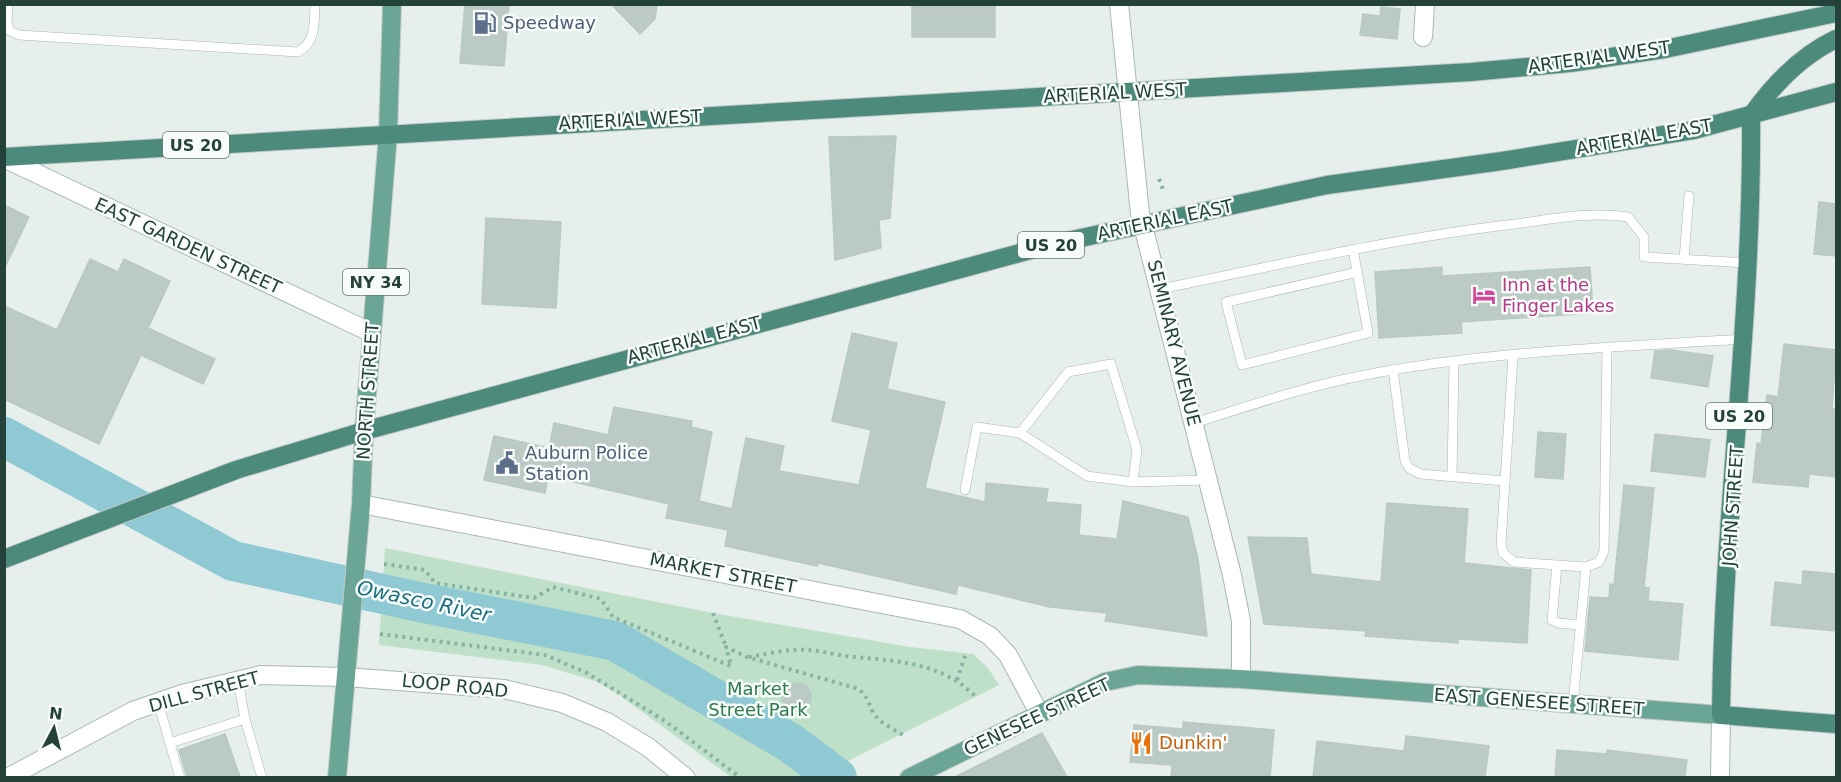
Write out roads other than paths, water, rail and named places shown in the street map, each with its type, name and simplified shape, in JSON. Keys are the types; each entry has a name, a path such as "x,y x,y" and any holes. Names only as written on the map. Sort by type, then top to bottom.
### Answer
{"highway":[{"name":"ARTERIAL WEST","path":"388,134 1471,72 1570,63 1665,49 1836,13"},
{"path":"1751,116 1765,97 1791,71 1818,47 1836,39"},
{"name":"ARTERIAL EAST","path":"364,430 919,279 1144,224 1327,185 1502,162 1694,130 1836,92"},
{"name":"JOHN STREET","path":"1721,715 1722,654 1749,263 1751,116"},
{"name":"US 20","path":"4,158 388,134"},
{"name":"US 20","path":"4,559 98,521 158,501 236,470 364,430"},
{"name":"EAST GENESEE STREET","path":"1721,715 1836,724"}],"main road":[{"name":"NORTH STREET","path":"338,777 388,134 388,5"},
{"name":"GENESEE STREET","path":"909,777 1105,682 1138,675 1241,679"},
{"name":"EAST GENESEE STREET","path":"1241,679 1721,715"}],"street":[{"name":"SEMINARY AVENUE","path":"1119,4 1126,93 1140,214 1194,423 1241,621 1241,679"},
{"path":"1423,37 1425,4"},
{"name":"EAST GARDEN STREET","path":"4,158 372,333"},
{"name":"MARKET STREET","path":"361,504 960,619 990,636 1008,654 1039,713"},
{"name":"DILL STREET","path":"6,777 124,716 158,702 261,675 346,677"},
{"name":"LOOP ROAD","path":"346,677 504,689 562,703 607,722 648,747 686,777"},
{"path":"1720,777 1721,715"}],"lane":[{"path":"8,4 7,23 10,31 19,36 298,52 307,47 313,35 315,4"},
{"path":"1684,260 1689,196"},
{"path":"1160,289 1353,249 1466,229 1604,213 1628,217 1644,237 1644,257 1749,263"},
{"path":"1353,249 1358,272 1368,333 1242,365 1226,302 1358,272"},
{"path":"1194,423 1310,387 1393,370 1513,356 1745,339"},
{"path":"1513,356 1503,553 1514,561 1586,567 1599,562 1604,551 1607,348"},
{"path":"1452,476 1454,363"},
{"path":"1020,433 1068,372 1111,364 1137,450 1133,482"},
{"path":"1393,370 1405,461 1409,468 1420,474 1505,481"},
{"path":"965,490 977,427 1020,433 1087,476 1133,482 1208,480"},
{"path":"1557,565 1552,620 1558,623 1580,625"},
{"path":"1573,704 1586,567"},
{"path":"238,680 245,719 262,777"},
{"path":"158,702 180,777"},
{"path":"170,743 245,719"}],"waterway":[{"name":"Owasco River","path":"4,437 233,561 419,602 615,641 792,744 837,778"}],"place":[{"name":"Speedway","path":"485,23"},
{"name":"Inn at the Finger Lakes","path":"1484,295"},
{"name":"Auburn Police Station","path":"507,463"},
{"name":"Dunkin'","path":"1141,743"}],"park label":[{"name":"Market Street Park","path":"758,699"}]}
